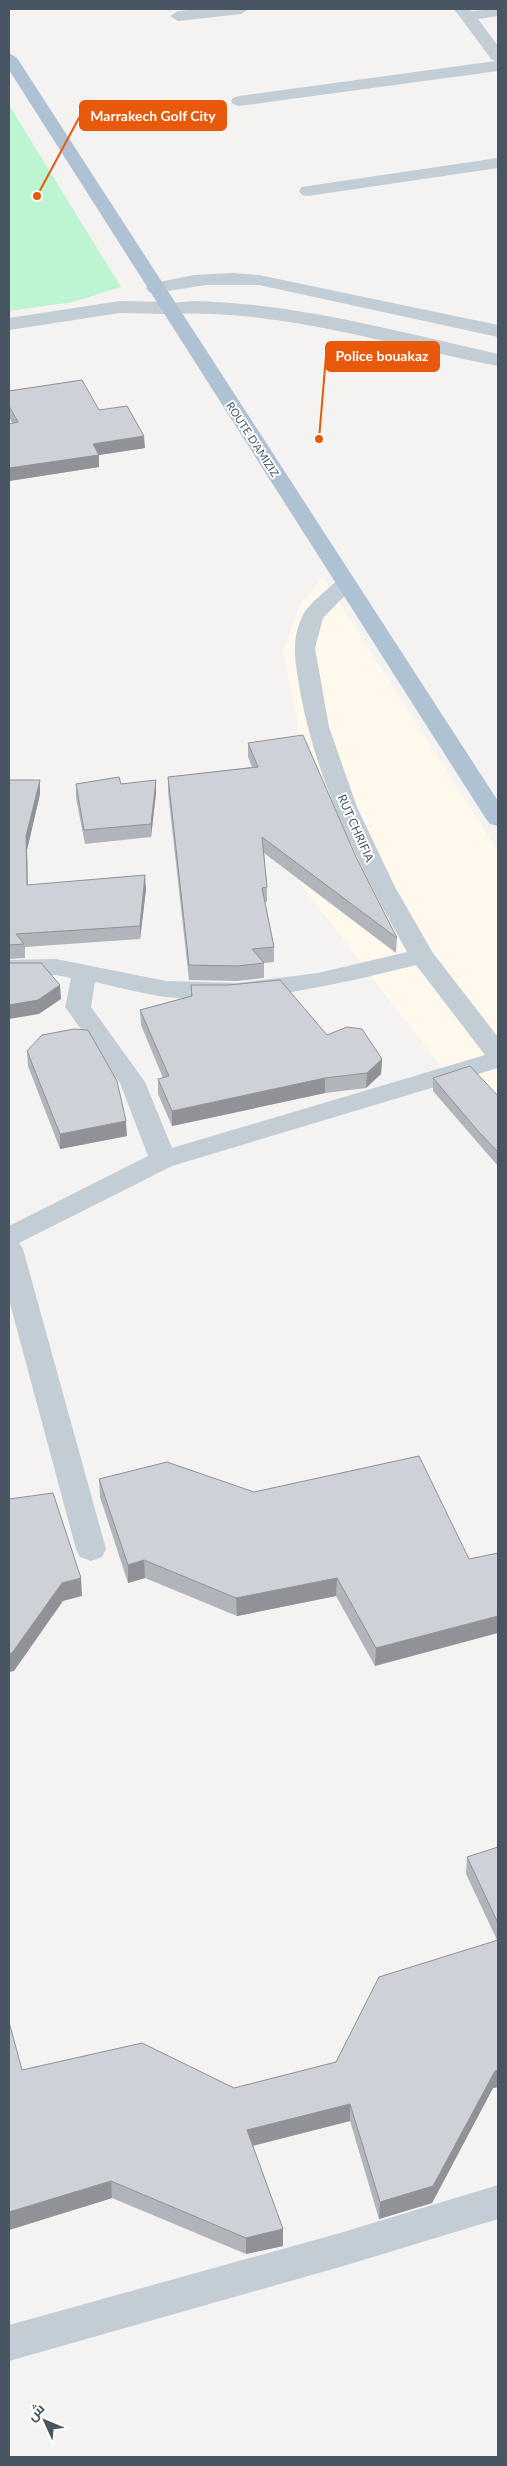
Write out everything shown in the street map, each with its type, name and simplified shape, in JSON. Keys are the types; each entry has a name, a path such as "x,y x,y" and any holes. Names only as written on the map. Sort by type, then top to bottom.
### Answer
{"main road":[{"name":"ROUTE D'AMIZIZ","path":"9,58 155,288 498,819"}],"street":[{"path":"178,16 241,9"},
{"path":"465,12 498,10"},
{"path":"465,12 498,58"},
{"path":"239,101 498,66"},
{"path":"308,191 498,163"},
{"path":"120,307 155,288 190,281 228,277 259,280 498,331"},
{"path":"9,324 120,307 168,308 205,305 240,307 310,319 498,360"},
{"name":"RUT CHRIFIA","path":"346,583 313,616 304,648 318,727 345,807 383,887 422,956 498,1054"},
{"path":"9,968 56,967 166,989 238,992 318,981 422,956"},
{"path":"84,973 78,1007 132,1082 163,1160"},
{"path":"9,1237 163,1160 498,1060"},
{"path":"9,1249 91,1549"},
{"path":"9,2343 498,2202"}],"shaded area":[{"path":"323,577 498,851 498,1141 296,878 248,757 303,749 283,651 300,605"}],"green space":[{"path":"9,105 121,287 73,302 9,311"}],"building":[{"path":"82,380 99,410 127,406 144,436 93,444 99,455 9,468 9,424 18,422 9,406 9,391"},
{"path":"303,735 356,857 397,938 262,837 267,887 262,888 274,947 252,949 264,963 237,966 189,965 168,777 258,767 248,743"},
{"path":"119,777 121,784 156,780 151,824 84,830 76,784"},
{"path":"9,780 40,780 26,836 27,885 145,875 140,926 16,934 24,944 9,945"},
{"path":"9,963 41,963 60,985 38,1000 9,1005"},
{"path":"280,980 327,1035 347,1027 362,1029 382,1059 367,1073 325,1078 172,1111 158,1079 169,1076 140,1010 192,996 191,985 229,985"},
{"path":"74,1029 88,1030 117,1081 126,1121 60,1134 27,1051 42,1035"},
{"path":"470,1066 498,1096 498,1152 433,1078"},
{"path":"419,1456 469,1559 498,1553 498,1616 376,1648 337,1578 236,1598 144,1560 128,1565 99,1479 167,1462 254,1492"},
{"path":"53,1493 81,1578 62,1583 12,1653 9,1654 9,1499"},
{"path":"498,1847 498,1923 467,1857"},
{"path":"498,1940 498,2070 495,2071 433,2186 380,2202 350,2104 247,2130 283,2229 246,2238 111,2181 9,2212 9,2022 22,2070 142,2043 234,2088 336,2062 379,1977"}],"place":[{"name":"Marrakech Golf City","path":"37,196"},
{"name":"Police bouakaz","path":"319,439"}]}
